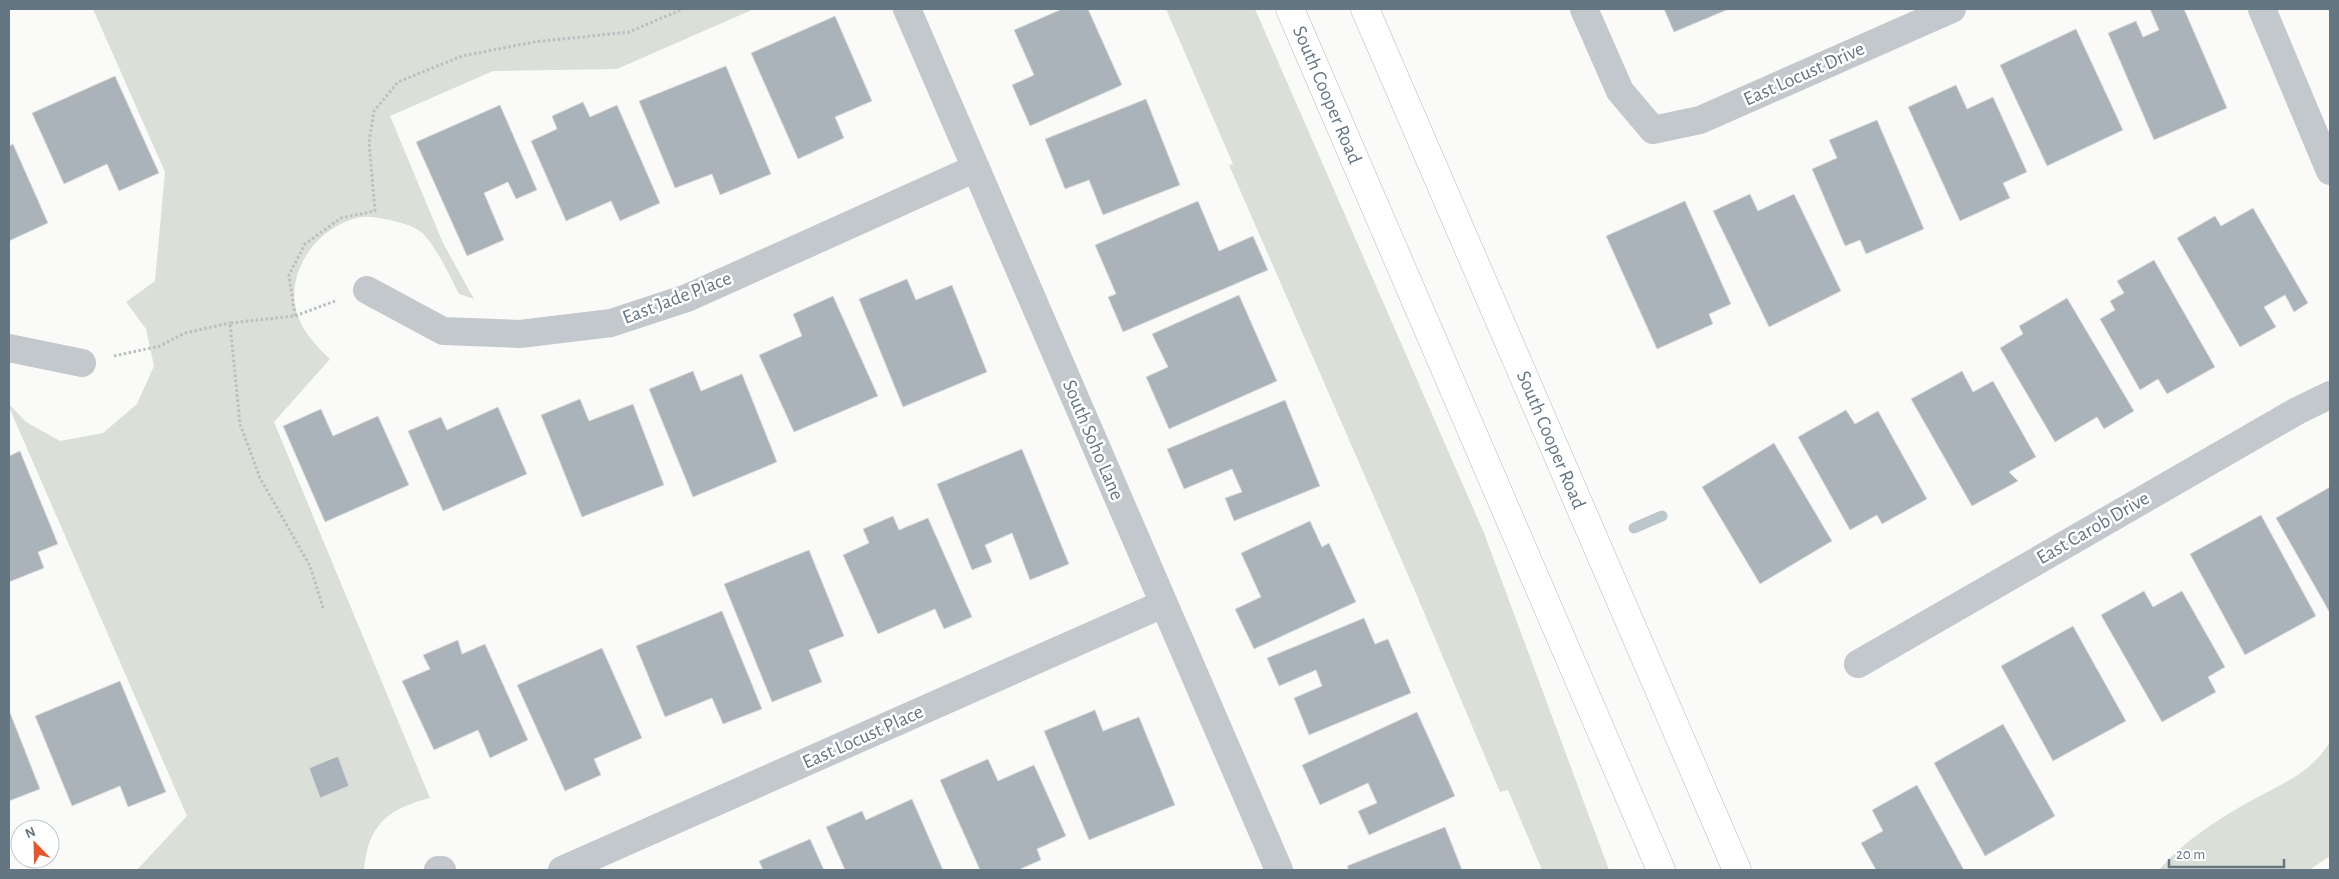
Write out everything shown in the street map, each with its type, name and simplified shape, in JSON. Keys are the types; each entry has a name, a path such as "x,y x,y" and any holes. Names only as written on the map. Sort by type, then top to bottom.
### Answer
{"main road":[{"name":"South Cooper Road","path":"1290,9 1661,870"},
{"name":"South Cooper Road","path":"1365,9 1737,870"}],"street":[{"name":"South Soho Lane","path":"907,9 1279,870"},
{"name":"East Locust Drive","path":"1584,9 1620,91 1653,130 1700,120 1952,9"},
{"path":"2262,9 2330,171"},
{"name":"East Jade Place","path":"367,290 442,331 520,334 611,323 687,298 976,168"},
{"path":"9,348 82,364"},
{"name":"East Carob Drive","path":"1858,664 2297,410 2330,395"},
{"name":"East Locust Place","path":"562,870 1163,604"}],"path":[{"path":"294,316 289,275 305,244 341,218 375,211 369,142 374,111 398,82 462,56 534,42 629,32 683,9"},
{"path":"82,364 160,346 185,333 230,323 294,316 367,290"},
{"path":"230,323 240,424 260,478 310,566 323,608"}],"shaded area":[{"path":"93,9 754,9 617,69 493,71 390,116 443,243 474,299 459,294 437,253 421,232 409,225 385,219 362,217 347,221 332,229 309,252 301,266 296,281 294,297 297,313 311,338 330,359 274,422 430,798 403,807 383,821 370,841 364,870 137,870 187,816 9,407 9,404 26,422 60,441 103,433 137,404 154,366 146,329 126,302 155,281 165,172"},
{"path":"1166,9 1255,9 1484,533 1609,870 1542,870 1508,790 1500,792 1412,584 1229,165 1233,164"},
{"path":"2330,742 2330,856 2309,870 2159,870 2181,848 2205,829 2307,769"}],"building":[{"path":"1062,9 1088,9 1122,85 1030,126 1012,85 1034,75 1014,30"},
{"path":"1664,9 1729,9 1674,32"},
{"path":"2150,9 2184,9 2227,108 2154,140 2108,33 2136,21 2143,37 2159,30"},
{"path":"835,16 872,101 835,117 844,138 798,159 751,53"},
{"path":"2076,29 2123,130 2047,166 2000,65"},
{"path":"726,66 771,174 720,195 712,174 675,188 639,101"},
{"path":"115,76 159,173 119,191 107,164 64,184 32,113"},
{"path":"1956,85 1967,109 1993,97 2027,172 2003,183 2010,198 1960,221 1908,107"},
{"path":"1146,99 1180,185 1103,215 1089,180 1065,189 1045,139"},
{"path":"583,102 590,117 617,105 660,203 620,221 611,201 566,221 531,141 557,129 552,116"},
{"path":"500,105 537,190 516,199 508,182 484,193 504,240 467,256 416,142"},
{"path":"1877,120 1924,229 1866,254 1860,240 1845,246 1812,169 1837,158 1829,140"},
{"path":"13,144 48,223 9,241 9,146"},
{"path":"1750,194 1758,211 1794,194 1841,291 1769,327 1713,211"},
{"path":"1198,201 1219,251 1253,236 1268,270 1123,332 1108,297 1116,294 1095,245"},
{"path":"1685,201 1731,304 1709,314 1713,324 1657,349 1606,236"},
{"path":"2253,208 2308,303 2294,312 2285,295 2264,307 2276,327 2240,347 2177,238 2215,216 2221,226"},
{"path":"2154,260 2215,367 2167,394 2158,379 2140,390 2100,319 2115,310 2110,301 2124,293 2117,281"},
{"path":"907,279 916,300 952,285 987,372 903,407 859,299"},
{"path":"1239,295 1277,381 1169,429 1146,377 1168,367 1152,334"},
{"path":"833,296 878,396 794,432 759,355 802,336 793,314"},
{"path":"2067,298 2134,411 2104,429 2097,417 2055,442 2000,348 2023,334 2019,326"},
{"path":"693,371 701,391 742,374 777,462 693,497 649,389"},
{"path":"1962,371 1973,392 1993,381 2036,457 2009,472 2018,481 1972,506 1911,399"},
{"path":"580,399 589,421 633,404 664,485 582,517 541,415"},
{"path":"1285,400 1320,486 1234,521 1225,498 1242,492 1232,469 1184,489 1167,449"},
{"path":"498,407 527,474 443,511 408,431 441,417 447,430"},
{"path":"321,409 333,436 378,416 409,485 325,522 283,426"},
{"path":"1846,410 1855,424 1878,411 1927,499 1882,524 1877,515 1850,530 1798,437"},
{"path":"1774,443 1832,541 1760,584 1702,487"},
{"path":"1022,449 1069,564 1030,580 1012,533 985,545 992,562 972,570 937,484"},
{"path":"20,451 58,544 38,552 44,568 9,582 9,456"},
{"path":"2330,487 2330,613 2276,518"},
{"path":"2261,515 2316,616 2245,655 2190,554"},
{"path":"893,516 899,530 928,518 972,617 944,629 935,609 878,634 843,555 869,543 863,529"},
{"path":"1310,521 1322,547 1329,543 1356,602 1254,649 1235,609 1261,597 1241,553"},
{"path":"809,550 844,636 809,650 822,682 772,702 724,584"},
{"path":"2144,591 2153,607 2182,591 2225,667 2208,677 2216,692 2162,722 2101,615"},
{"path":"722,611 762,709 723,724 712,698 665,717 636,646"},
{"path":"1364,618 1375,644 1388,639 1411,693 1309,735 1294,698 1322,686 1316,670 1279,686 1267,658"},
{"path":"2073,626 2126,721 2053,761 2001,666"},
{"path":"458,640 462,654 485,644 528,740 490,758 478,730 434,750 402,681 430,669 423,655"},
{"path":"602,648 642,738 594,759 601,775 565,791 517,685"},
{"path":"120,681 166,792 128,807 120,786 72,806 35,716"},
{"path":"9,710 40,789 9,801"},
{"path":"1095,710 1103,731 1139,717 1175,805 1089,840 1044,731"},
{"path":"1417,712 1455,796 1369,835 1358,811 1377,803 1368,783 1320,805 1302,765"},
{"path":"2003,724 2055,816 1985,856 1934,763"},
{"path":"338,756 349,786 320,798 309,768"},
{"path":"988,759 998,781 1034,765 1066,836 1037,849 1041,860 1018,870 980,870 940,780"},
{"path":"1917,785 1964,870 1876,870 1861,843 1883,831 1872,810"},
{"path":"912,799 943,870 845,870 826,827 862,811 866,820"},
{"path":"1445,827 1462,870 1349,870 1347,866"},
{"path":"810,839 824,870 763,870 759,861"}],"waterway":[{"path":"1634,528 1662,516"}]}
